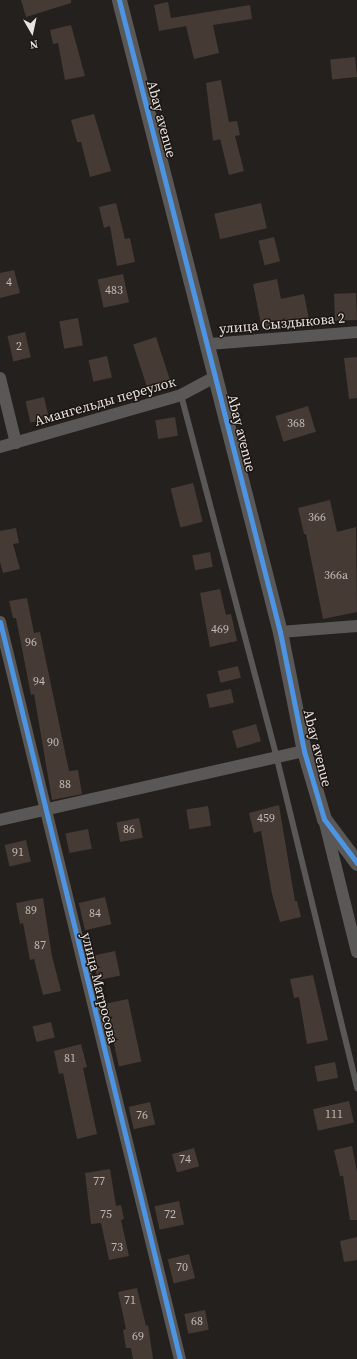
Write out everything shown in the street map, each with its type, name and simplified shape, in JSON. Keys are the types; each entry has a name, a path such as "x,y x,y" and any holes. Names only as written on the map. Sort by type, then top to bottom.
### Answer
{"street":[{"name":"Abay avenue","path":"118,0 209,344 215,377 280,632 304,751 324,819 357,863"},
{"name":"улица Сыздыкова 2","path":"209,344 357,332"},
{"name":"Амангельды переулок","path":"0,447 181,395 215,377"},
{"path":"0,378 16,443"},
{"name":"улица Матросова","path":"0,622 44,811 180,1359"},
{"path":"280,632 357,626"},
{"path":"0,820 277,759 304,751"},
{"path":"324,819 357,952"}],"lane":[{"path":"181,395 277,759 357,1088"}],"building":[{"path":"21,0 71,0 71,3 26,17"},
{"path":"168,2 171,18 250,5 252,19 213,25 219,53 194,59 186,26 159,31 154,5"},
{"path":"71,25 85,76 65,80 58,43 53,44 50,30"},
{"path":"355,57 357,77 332,80 330,60"},
{"path":"221,80 229,122 237,121 240,135 235,136 244,171 229,175 220,139 213,141 206,83"},
{"path":"94,114 111,171 90,177 81,142 77,142 71,120"},
{"path":"116,203 125,239 130,238 135,262 117,266 110,226 104,228 99,207"},
{"path":"261,203 267,228 220,239 214,214"},
{"path":"274,237 280,261 265,265 258,241"},
{"path":"14,270 20,293 0,298 0,273"},
{"path":"123,274 129,302 104,308 98,279"},
{"path":"277,279 281,299 304,294 309,319 262,329 253,284"},
{"path":"356,293 357,320 335,321 334,294"},
{"path":"78,318 83,346 64,349 59,321"},
{"path":"25,332 31,357 13,361 7,336"},
{"path":"156,337 170,381 147,388 133,344"},
{"path":"107,356 112,377 93,382 88,360"},
{"path":"357,357 357,398 349,399 344,358"},
{"path":"44,397 49,418 30,423 25,401"},
{"path":"308,406 316,432 283,442 275,416"},
{"path":"175,417 178,436 158,439 155,420"},
{"path":"193,483 203,522 180,527 171,489"},
{"path":"330,500 337,532 356,527 357,612 323,619 306,534 304,534 298,508"},
{"path":"16,528 19,543 13,544 20,569 3,573 0,562 0,531"},
{"path":"210,552 213,567 195,570 192,555"},
{"path":"220,589 226,615 231,614 237,641 210,647 200,593"},
{"path":"27,598 34,633 40,632 69,771 78,770 82,794 52,800 34,694 31,695 16,618 13,618 9,601"},
{"path":"238,666 241,678 221,683 218,671"},
{"path":"231,689 234,703 209,708 207,694"},
{"path":"256,724 261,741 237,748 232,731"},
{"path":"279,805 295,901 297,901 301,917 280,922 272,894 261,831 254,833 249,813"},
{"path":"208,806 211,826 189,829 186,809"},
{"path":"139,818 143,838 120,842 116,822"},
{"path":"88,829 92,849 69,853 65,833"},
{"path":"26,840 31,861 10,866 5,845"},
{"path":"105,897 111,924 85,930 79,903"},
{"path":"43,898 52,956 61,991 43,995 34,959 30,960 23,923 20,924 16,903"},
{"path":"115,951 120,975 98,980 93,956"},
{"path":"313,975 328,1040 307,1044 299,997 294,998 290,979"},
{"path":"128,999 141,1062 119,1066 106,1004"},
{"path":"51,1022 55,1038 36,1042 33,1027"},
{"path":"81,1044 87,1067 83,1068 97,1134 77,1139 63,1073 59,1074 54,1051"},
{"path":"335,1062 338,1078 317,1082 314,1066"},
{"path":"349,1101 354,1122 318,1131 313,1109"},
{"path":"150,1102 155,1124 134,1129 129,1107"},
{"path":"352,1146 357,1172 357,1220 350,1220 343,1176 340,1176 334,1150"},
{"path":"194,1148 199,1166 177,1173 172,1154"},
{"path":"110,1169 116,1206 121,1205 124,1219 121,1220 129,1256 109,1260 101,1223 91,1224 85,1173"},
{"path":"179,1201 184,1224 160,1230 155,1206"},
{"path":"357,1237 357,1260 344,1262 340,1241"},
{"path":"189,1254 195,1278 174,1284 168,1259"},
{"path":"137,1288 146,1326 148,1325 153,1359 133,1359 131,1348 126,1348 123,1330 126,1329 118,1292"},
{"path":"205,1310 209,1330 188,1334 184,1314"}],"cycle path":[{"path":"119,0 280,632 304,751 324,819 357,863"},
{"path":"0,622 180,1359"}]}
